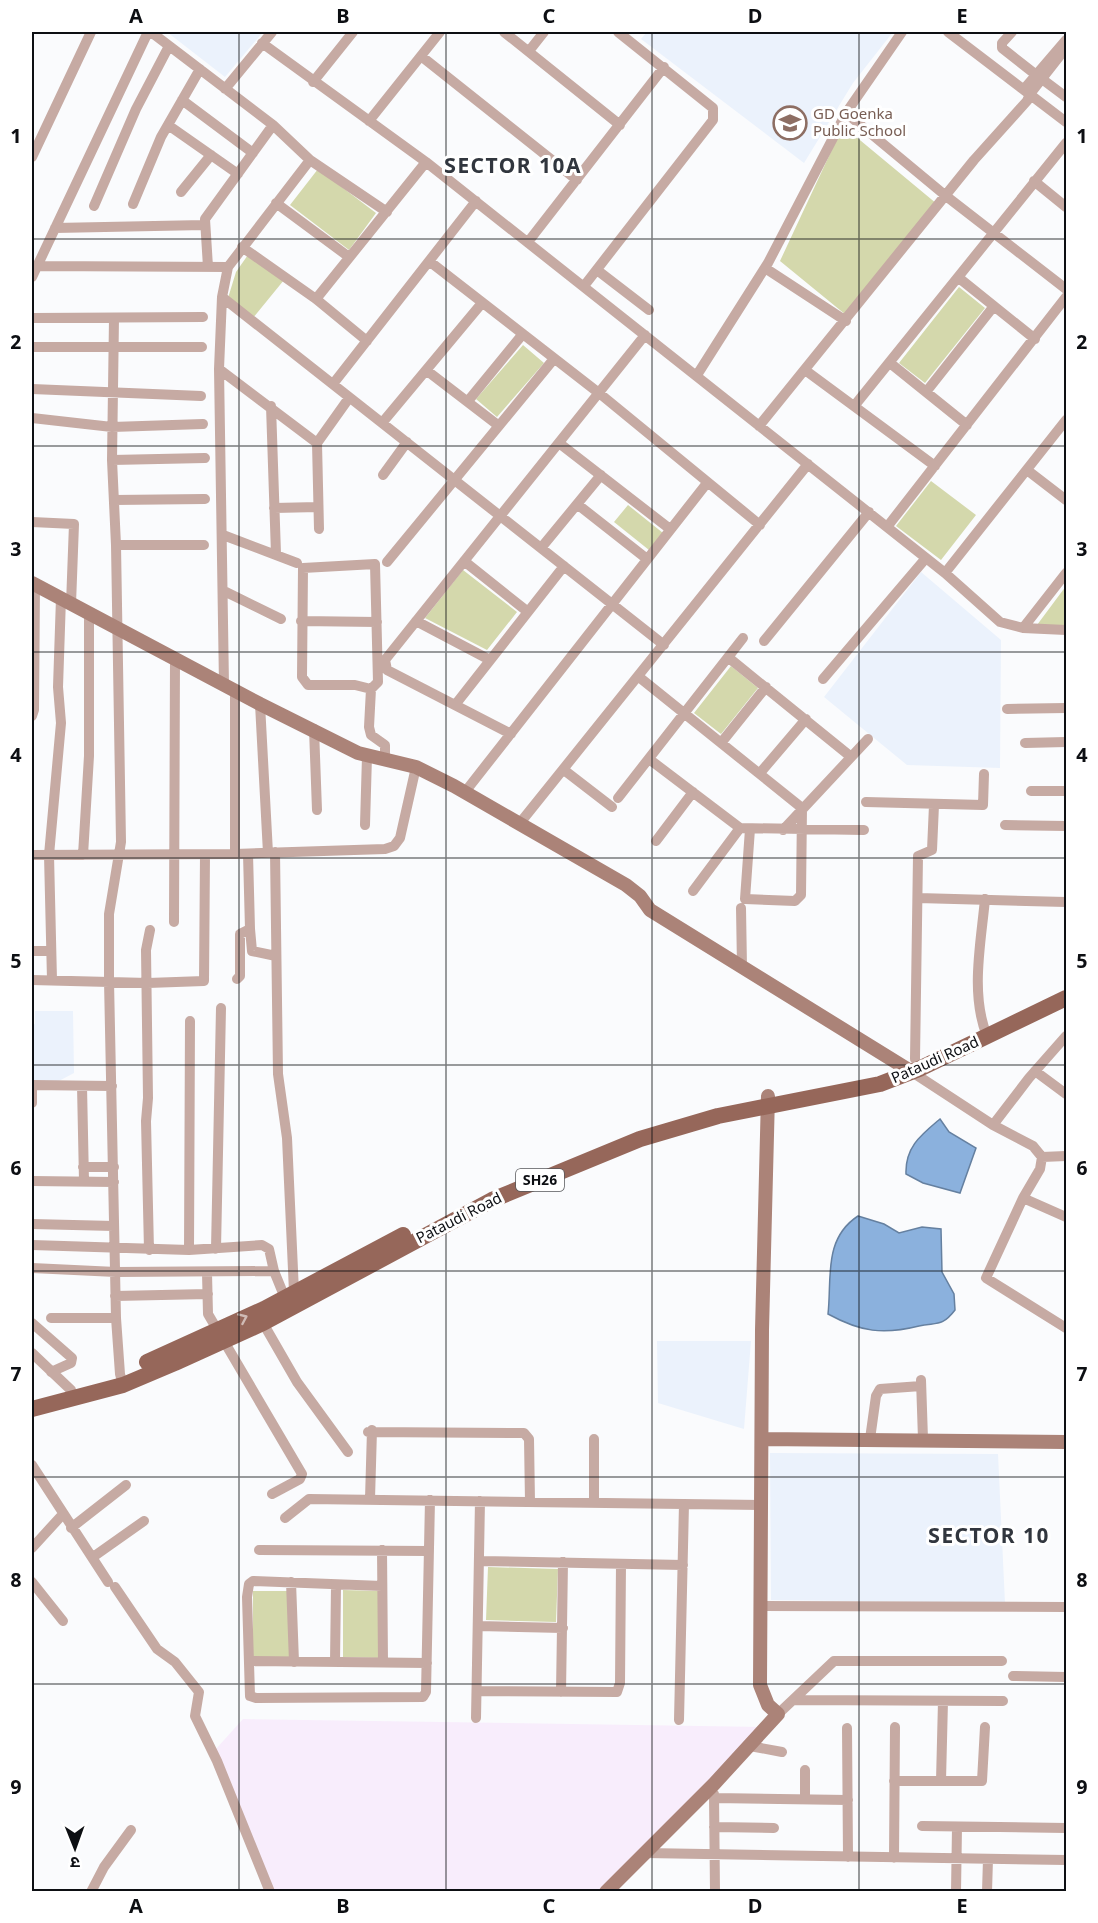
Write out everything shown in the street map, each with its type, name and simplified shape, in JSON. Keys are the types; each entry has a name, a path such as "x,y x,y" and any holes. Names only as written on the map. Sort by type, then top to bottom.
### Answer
{"main road":[{"name":"SH26","path":"32,1408 122,1379 219,1336 290,1295 452,1215 519,1177 609,1141 715,1106 768,1101 910,1065 986,1032 1066,987"},
{"name":"Pataudi Road","path":"986,1032 1066,998"},
{"name":"Pataudi Road","path":"219,1336 263,1323 452,1215"},
{"name":"SH26","path":"32,1398 122,1379"}],"street":[{"path":"32,158 91,32"},
{"path":"32,277 149,32 273,125 310,160 387,212"},
{"path":"225,88 272,32"},
{"path":"313,82 353,32"},
{"path":"369,121 440,32"},
{"path":"504,32 620,125"},
{"path":"529,51 544,32"},
{"path":"584,286 714,117 713,108 664,67 633,36 618,32"},
{"path":"696,375 765,268 846,113 902,32"},
{"path":"948,32 1066,122"},
{"path":"1012,32 1002,44 1002,48 1066,97"},
{"path":"759,426 946,196 1027,101 1027,92 1066,40"},
{"path":"262,43 476,201 945,573 1000,622 1023,628 1066,630"},
{"path":"94,206 136,109 169,46"},
{"path":"1039,76 1066,48"},
{"path":"421,56 577,180"},
{"path":"528,242 664,67"},
{"path":"133,204 168,125 200,69"},
{"path":"182,100 253,153"},
{"path":"846,113 946,196 1066,289"},
{"path":"168,125 238,174"},
{"path":"208,267 205,219 273,125"},
{"path":"855,405 1066,143"},
{"path":"181,192 211,155"},
{"path":"236,855 224,591 219,369 222,297 228,267 310,160"},
{"path":"316,299 426,162"},
{"path":"1034,181 1066,207"},
{"path":"333,384 476,201"},
{"path":"276,203 349,257"},
{"path":"55,228 204,225"},
{"path":"242,247 316,299 367,341"},
{"path":"429,261 553,360 597,391 760,525"},
{"path":"36,266 228,267"},
{"path":"765,268 846,321"},
{"path":"597,270 649,310"},
{"path":"959,278 1035,339"},
{"path":"222,297 664,645"},
{"path":"887,527 1066,297"},
{"path":"382,423 482,303"},
{"path":"926,392 994,306"},
{"path":"32,318 203,317"},
{"path":"114,318 112,459 117,545 120,842 109,914 109,981 115,1296 122,1379"},
{"path":"468,401 522,335"},
{"path":"510,734 385,667 385,660 559,443 597,391 645,335"},
{"path":"32,347 202,347"},
{"path":"387,561 553,360"},
{"path":"890,363 968,425"},
{"path":"219,369 271,406 317,443"},
{"path":"426,370 499,426"},
{"path":"806,370 935,466"},
{"path":"32,389 201,396"},
{"path":"319,529 317,443 349,398"},
{"path":"271,406 276,554"},
{"path":"32,418 112,427 203,424"},
{"path":"945,573 1066,420"},
{"path":"383,475 407,442"},
{"path":"559,443 670,530"},
{"path":"112,459 205,458"},
{"path":"520,824 808,464"},
{"path":"1027,470 1066,500"},
{"path":"541,548 600,475"},
{"path":"465,792 707,483"},
{"path":"114,500 205,499"},
{"path":"578,504 647,559"},
{"path":"274,508 318,507"},
{"path":"764,641 868,512"},
{"path":"32,522 74,524 58,687 61,723 49,855 52,980"},
{"path":"223,535 297,563"},
{"path":"117,545 204,545"},
{"path":"823,680 926,558"},
{"path":"464,561 528,612"},
{"path":"371,689 365,686 305,682 302,677 303,568 375,564 378,682 371,689 369,727 371,735 385,745 385,759"},
{"path":"455,705 564,566"},
{"path":"1023,628 1066,573"},
{"path":"32,716 34,710 33,584 260,704 367,756 416,767 465,792 626,885 640,896 650,910 742,967 910,1065 993,1125 1033,1146 1042,1157 1040,1169 1023,1198 986,1278 1066,1328"},
{"path":"224,591 281,619"},
{"path":"83,855 88,756 89,614"},
{"path":"301,621 377,622"},
{"path":"416,621 490,660"},
{"path":"564,770 615,802 743,638"},
{"path":"729,658 806,718 850,756"},
{"path":"174,922 175,659"},
{"path":"639,677 802,808"},
{"path":"722,743 766,687"},
{"path":"260,704 271,853 278,1074 287,1138 290,1295"},
{"path":"1007,709 1066,708"},
{"path":"760,773 806,718"},
{"path":"314,729 317,810"},
{"path":"783,830 868,739"},
{"path":"1025,742 1066,742"},
{"path":"364,825 367,756"},
{"path":"649,759 745,828 801,831 864,830"},
{"path":"32,855 236,855 385,849 394,846 400,838 416,767"},
{"path":"866,802 983,805 984,774"},
{"path":"1030,791 1066,791"},
{"path":"656,842 693,792"},
{"path":"910,1065 918,856 932,850 934,805"},
{"path":"745,828 745,899 795,901 801,895 802,808"},
{"path":"1005,825 1066,825"},
{"path":"693,891 745,828"},
{"path":"248,854 252,951 276,956"},
{"path":"32,980 148,983 204,981 205,855"},
{"path":"918,898 1066,902"},
{"path":"985,899 979,966 979,1008 986,1032"},
{"path":"741,908 742,967"},
{"path":"237,979 240,976 240,933 250,929"},
{"path":"150,930 146,950 148,983 146,1121 150,1250"},
{"path":"32,951 51,951"},
{"path":"216,1249 221,1008"},
{"path":"189,1250 190,1021"},
{"path":"993,1125 1066,1036"},
{"path":"1035,1071 1066,1094"},
{"path":"32,1103 32,1085 112,1086"},
{"path":"82,1086 84,1181"},
{"path":"768,1101 760,1685 768,1705 778,1714"},
{"path":"1042,1157 1066,1156"},
{"path":"83,1167 114,1167"},
{"path":"32,1180 114,1182"},
{"path":"1023,1198 1066,1217"},
{"path":"32,1224 114,1226"},
{"path":"32,1245 150,1250 266,1246 270,1251 274,1271 290,1295"},
{"path":"32,1268 116,1272 274,1271"},
{"path":"207,1273 208,1314 302,1474 300,1479 272,1494"},
{"path":"115,1296 208,1294"},
{"path":"51,1318 116,1318"},
{"path":"32,1323 72,1358 71,1363 51,1372"},
{"path":"263,1323 297,1382 348,1452"},
{"path":"32,1353 71,1390"},
{"path":"870,1440 876,1396 880,1389 921,1383 923,1439"},
{"path":"370,1499 370,1431 524,1433 529,1439 530,1502"},
{"path":"594,1439 594,1502"},
{"path":"762,1439 1066,1442"},
{"path":"32,1465 35,1477 157,1649 175,1662 199,1692 195,1716 217,1761 270,1892"},
{"path":"71,1528 126,1485"},
{"path":"285,1518 309,1499 761,1505"},
{"path":"382,1586 253,1581 249,1584 247,1597 250,1696 256,1698 421,1698 426,1692 430,1500"},
{"path":"476,1718 480,1501"},
{"path":"680,1720 684,1504"},
{"path":"32,1548 63,1514"},
{"path":"93,1557 144,1521"},
{"path":"259,1550 429,1551"},
{"path":"382,1550 383,1662"},
{"path":"480,1561 683,1565"},
{"path":"561,1692 563,1562"},
{"path":"477,1691 612,1693 619,1688 621,1564"},
{"path":"32,1582 63,1621"},
{"path":"291,1582 294,1662"},
{"path":"335,1662 336,1586"},
{"path":"761,1606 1066,1607"},
{"path":"479,1626 563,1628"},
{"path":"249,1661 427,1663"},
{"path":"606,1892 645,1853 714,1791 778,1714 834,1661 1002,1661"},
{"path":"1013,1676 1066,1677"},
{"path":"794,1700 1003,1701"},
{"path":"941,1782 943,1701"},
{"path":"894,1858 895,1727"},
{"path":"894,1781 982,1781 985,1727"},
{"path":"847,1728 848,1857"},
{"path":"750,1746 782,1752"},
{"path":"805,1770 805,1799"},
{"path":"714,1791 805,1799 848,1800"},
{"path":"714,1791 715,1892"},
{"path":"922,1826 1066,1828"},
{"path":"714,1827 774,1828"},
{"path":"956,1892 957,1827"},
{"path":"91,1892 104,1867 131,1830"},
{"path":"645,1853 1066,1860"},
{"path":"987,1892 988,1859"}],"shaded area":[{"path":"167,32 263,32 225,77"},
{"name":"GD Goenka Public School","path":"647,32 893,32 853,83 804,163 641,39"},
{"path":"921,572 1001,640 1000,768 907,765 824,697"},
{"path":"35,1011 73,1011 74,1073 57,1082 32,1082 32,1025 35,1024"},
{"path":"657,1341 751,1341 744,1429 658,1403"},
{"path":"770,1453 998,1454 1005,1603 771,1600"},
{"path":"243,1719 764,1727 599,1892 274,1891 215,1750"}],"green space":[{"path":"843,126 937,204 846,315 780,261"},
{"path":"318,169 376,213 349,250 290,205"},
{"path":"250,252 284,280 253,318 228,298 236,272"},
{"path":"959,287 985,308 925,383 899,363"},
{"path":"523,345 544,363 497,417 476,399"},
{"path":"931,481 976,515 941,560 896,526"},
{"path":"628,505 663,533 649,550 614,522"},
{"path":"463,570 517,612 487,650 425,618"},
{"path":"1066,586 1066,625 1037,625"},
{"path":"731,666 758,688 721,734 694,713"},
{"path":"488,1567 558,1569 556,1622 486,1620"},
{"path":"343,1590 379,1591 379,1658 343,1657"},
{"path":"253,1591 289,1591 289,1658 253,1658"}],"water":[{"path":"940,1119 949,1132 976,1148 960,1193 923,1183 906,1174 911,1149 921,1136"},
{"path":"858,1216 884,1224 899,1233 922,1227 941,1229 942,1272 954,1294 955,1310 946,1319 935,1324 883,1331 851,1325 828,1314 831,1260 834,1248 847,1225"}],"place":[{"name":"GD Goenka Public School","path":"790,123"}],"district":[{"name":"SECTOR 10A","path":"513,166"},
{"name":"SECTOR 10","path":"989,1536"}]}
